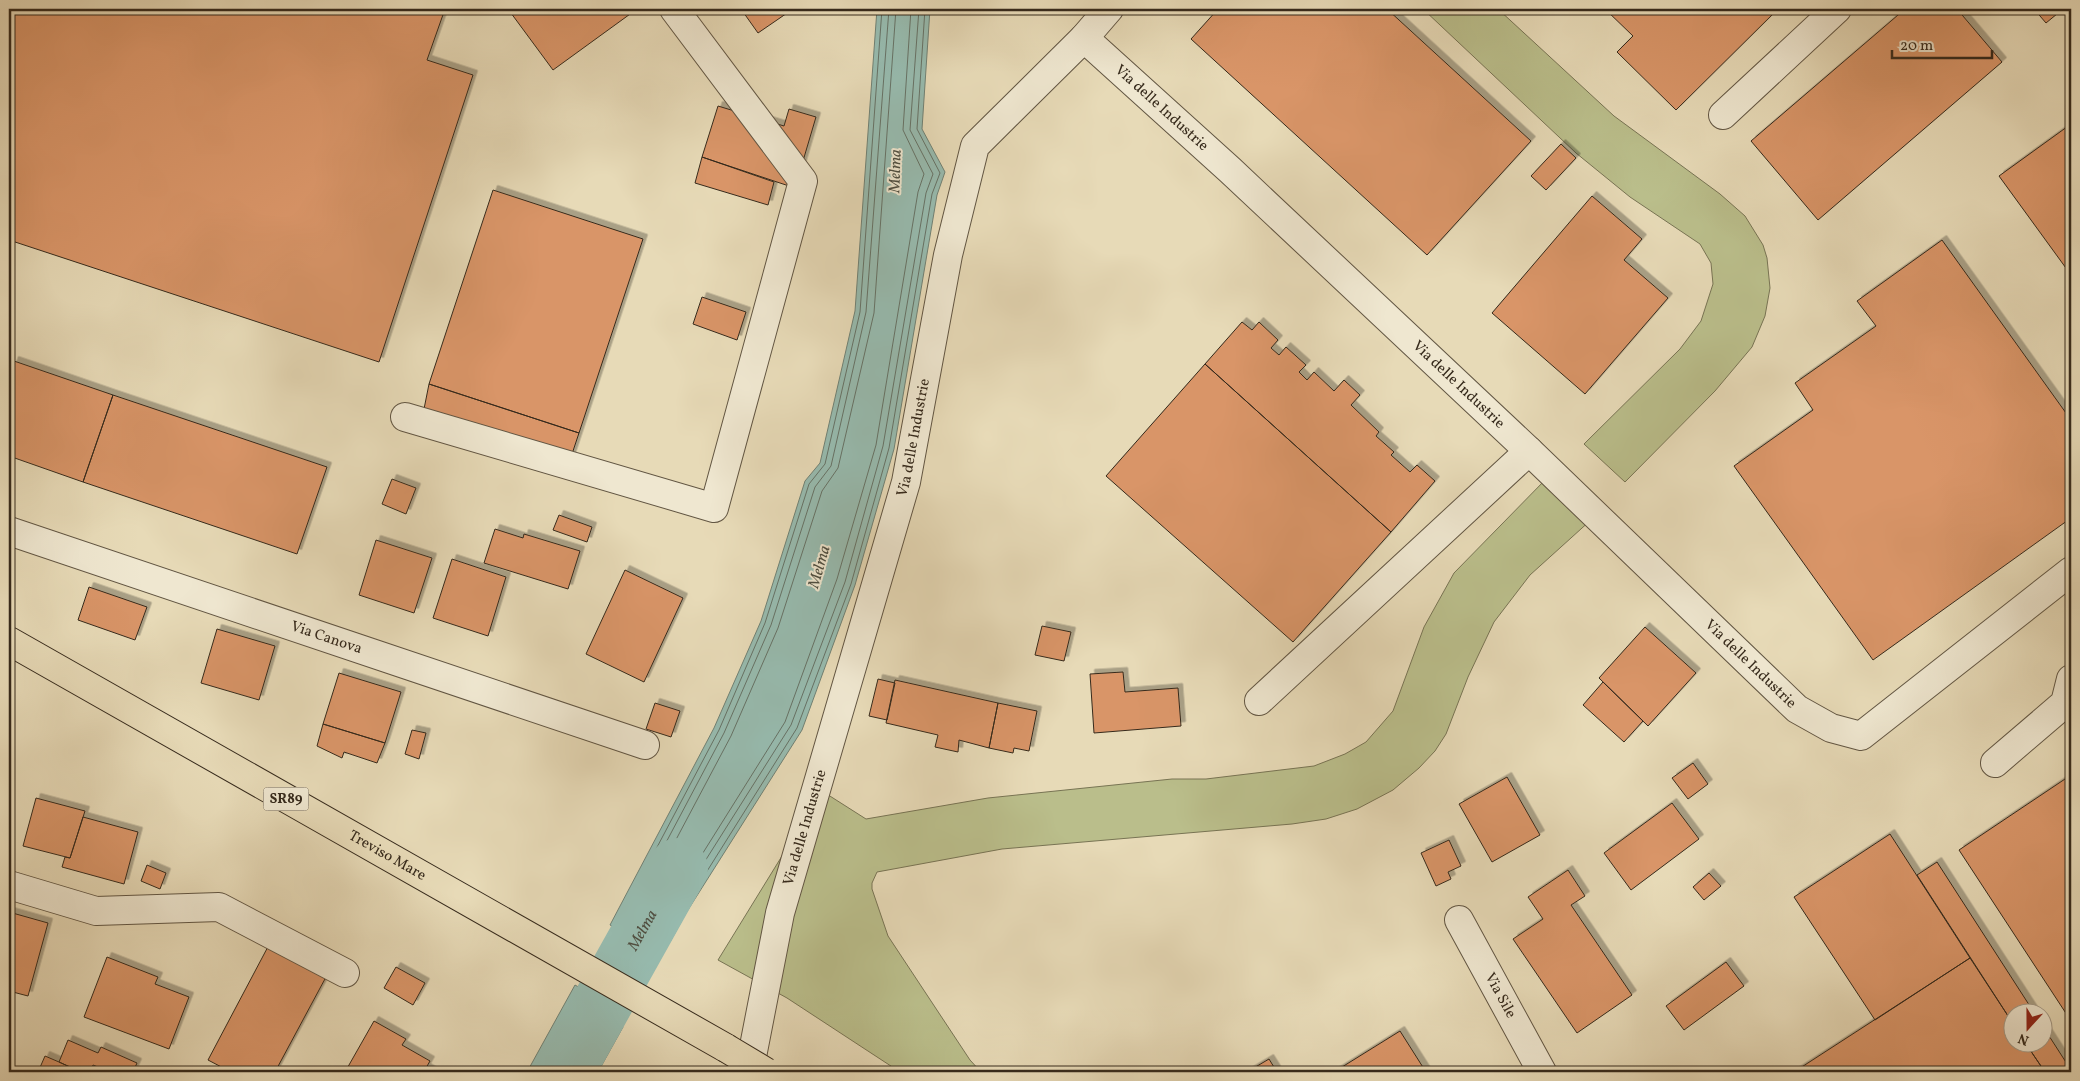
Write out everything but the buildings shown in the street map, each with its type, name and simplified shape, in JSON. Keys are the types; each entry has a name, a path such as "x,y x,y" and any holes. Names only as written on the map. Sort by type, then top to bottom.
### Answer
{"highway":[{"name":"Treviso Mare","path":"9,641 766,1072"}],"street":[{"path":"405,417 714,508 803,181 674,9"},
{"path":"1084,38 1109,9"},
{"path":"1723,115 1837,9"},
{"name":"Via delle Industrie","path":"749,1072 780,913 906,482 948,254 974,146 1084,38 1230,170 1529,451 1797,708 1832,728 1861,736 2071,571"},
{"path":"1259,701 1529,451"},
{"name":"Via Canova","path":"9,531 645,745"},
{"path":"1995,762 2065,703 2071,679"},
{"path":"9,885 96,911 219,907 345,973"},
{"name":"Via Sile","path":"1459,920 1542,1072"}],"green space":[{"path":"1423,9 1498,9 1614,116 1720,194 1745,216 1763,245 1767,258 1770,288 1765,316 1752,347 1715,391 1625,482 1584,444 1680,349 1701,321 1713,284 1711,263 1700,244 1630,197 1576,153"},
{"path":"1547,478 1592,519 1530,575 1494,622 1468,677 1446,734 1435,751 1419,768 1393,790 1357,809 1326,819 1292,824 1002,849 877,872 872,883 872,889 888,936 970,1060 981,1072 900,1072 787,998 718,960 822,791 866,819 988,798 1172,779 1206,779 1314,766 1345,754 1366,742 1393,711 1424,627 1454,573"}],"water":[{"path":"877,9 930,9 922,129 945,172 937,195 894,449 855,585 802,730 686,913 670,942 645,944 610,925 714,728 761,621 805,481 820,463 855,311"},
{"path":"575,985 611,1006 623,1027 598,1072 527,1072"}],"waterway":[{"name":"Melma","path":"564,1072 678,868"}]}
